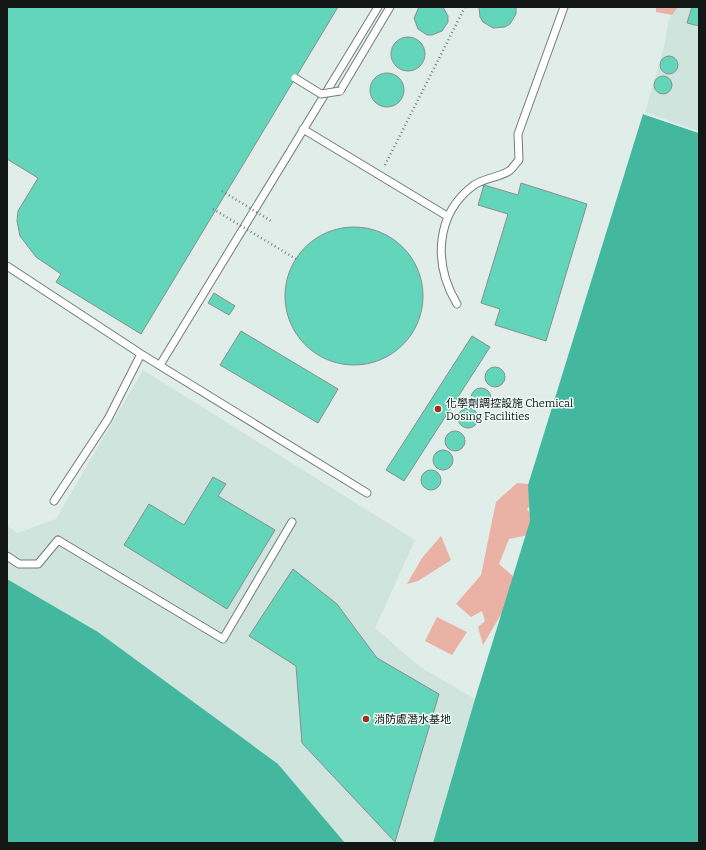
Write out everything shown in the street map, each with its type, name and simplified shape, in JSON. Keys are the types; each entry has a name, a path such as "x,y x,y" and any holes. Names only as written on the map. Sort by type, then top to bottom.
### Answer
{"lane":[{"path":"160,366 378,7"},
{"path":"295,78 321,94 340,90 390,7"},
{"path":"457,304 448,289 441,262 442,245 447,216 459,197 476,184 490,177 508,172 519,160 518,134 564,7"},
{"path":"303,129 447,216"},
{"path":"7,266 160,366 367,493"},
{"path":"54,501 108,419 141,354"},
{"path":"7,556 19,564 38,564 58,540 223,639 292,522"}],"path":[{"path":"380,175 465,7"},
{"path":"222,191 271,221"},
{"path":"213,209 296,259"}],"shaded area":[{"path":"656,7 678,7 672,15 656,12"},
{"path":"677,7 699,7 699,132 645,113 664,47 669,19"},
{"path":"643,114 699,133 699,843 433,843 475,699 530,521 528,485"},
{"path":"143,370 415,540 375,628 420,667 475,699 433,843 345,843 278,764 98,632 7,579 7,526 18,533 56,519"},
{"path":"517,483 537,485 535,500 527,509 534,520 533,534 509,539 499,564 520,582 483,645 478,627 485,621 482,611 471,617 456,604 481,575 496,502"},
{"path":"441,536 451,560 418,581 407,584 422,558"},
{"path":"7,579 98,632 278,764 345,843 7,843"},
{"path":"437,617 467,632 452,655 425,641"}],"pier":[{"path":"644,112 699,131 699,133 643,114"}],"building":[{"path":"7,7 338,7 141,334 56,282 61,274 36,257 20,236 17,221 18,211 38,178 7,159"},
{"path":"419,7 443,7 448,16 448,22 442,31 432,35 427,35 418,29 414,18"},
{"path":"479,7 516,7 516,14 510,24 505,27 493,28 483,22 480,17"},
{"path":"692,7 699,7 699,26 687,23"},
{"path":"408,37 420,42 425,54 420,66 408,71 396,66 391,54 396,42"},
{"path":"669,56 673,57 677,61 677,69 673,73 669,74 665,73 661,69 660,65 661,61 665,57"},
{"path":"384,73 390,73 394,74 401,80 404,90 403,97 397,104 390,107 384,107 380,106 373,100 370,93 370,87 371,83 377,76"},
{"path":"663,76 667,77 671,81 671,89 667,93 663,94 659,93 655,89 654,85 655,81 659,77"},
{"path":"521,183 587,204 546,341 495,325 500,309 481,303 508,214 478,205 484,185 518,195"},
{"path":"347,227 361,227 380,232 403,247 418,270 422,283 422,309 418,322 403,345 380,360 361,365 347,365 328,360 305,345 290,322 285,303 285,289 290,270 305,247 328,232"},
{"path":"214,293 235,306 229,315 208,303"},
{"path":"241,331 338,389 318,423 220,365"},
{"name":"化學劑調控設施 Chemical Dosing Facilities","path":"472,336 490,347 404,481 386,470"},
{"path":"495,367 502,370 505,377 502,384 495,387 488,384 485,377 488,370"},
{"path":"481,388 488,391 491,398 488,405 481,408 474,405 471,398 474,391"},
{"path":"468,408 475,411 478,418 475,425 468,428 461,425 458,418 461,411"},
{"path":"455,431 462,434 465,441 462,448 455,451 448,448 445,441 448,434"},
{"path":"443,450 450,453 453,460 450,467 443,470 436,467 433,460 436,453"},
{"path":"431,470 438,473 441,480 438,487 431,490 424,487 421,480 424,473"},
{"path":"213,477 226,484 218,496 275,530 227,609 124,545 149,504 184,525"},
{"name":"消防處潛水基地","path":"293,569 337,604 377,658 439,694 395,842 302,743 296,666 249,636"}],"place":[{"name":"化學劑調控設施 Chemical Dosing Facilities","path":"438,409"},
{"name":"消防處潛水基地","path":"366,719"}]}
